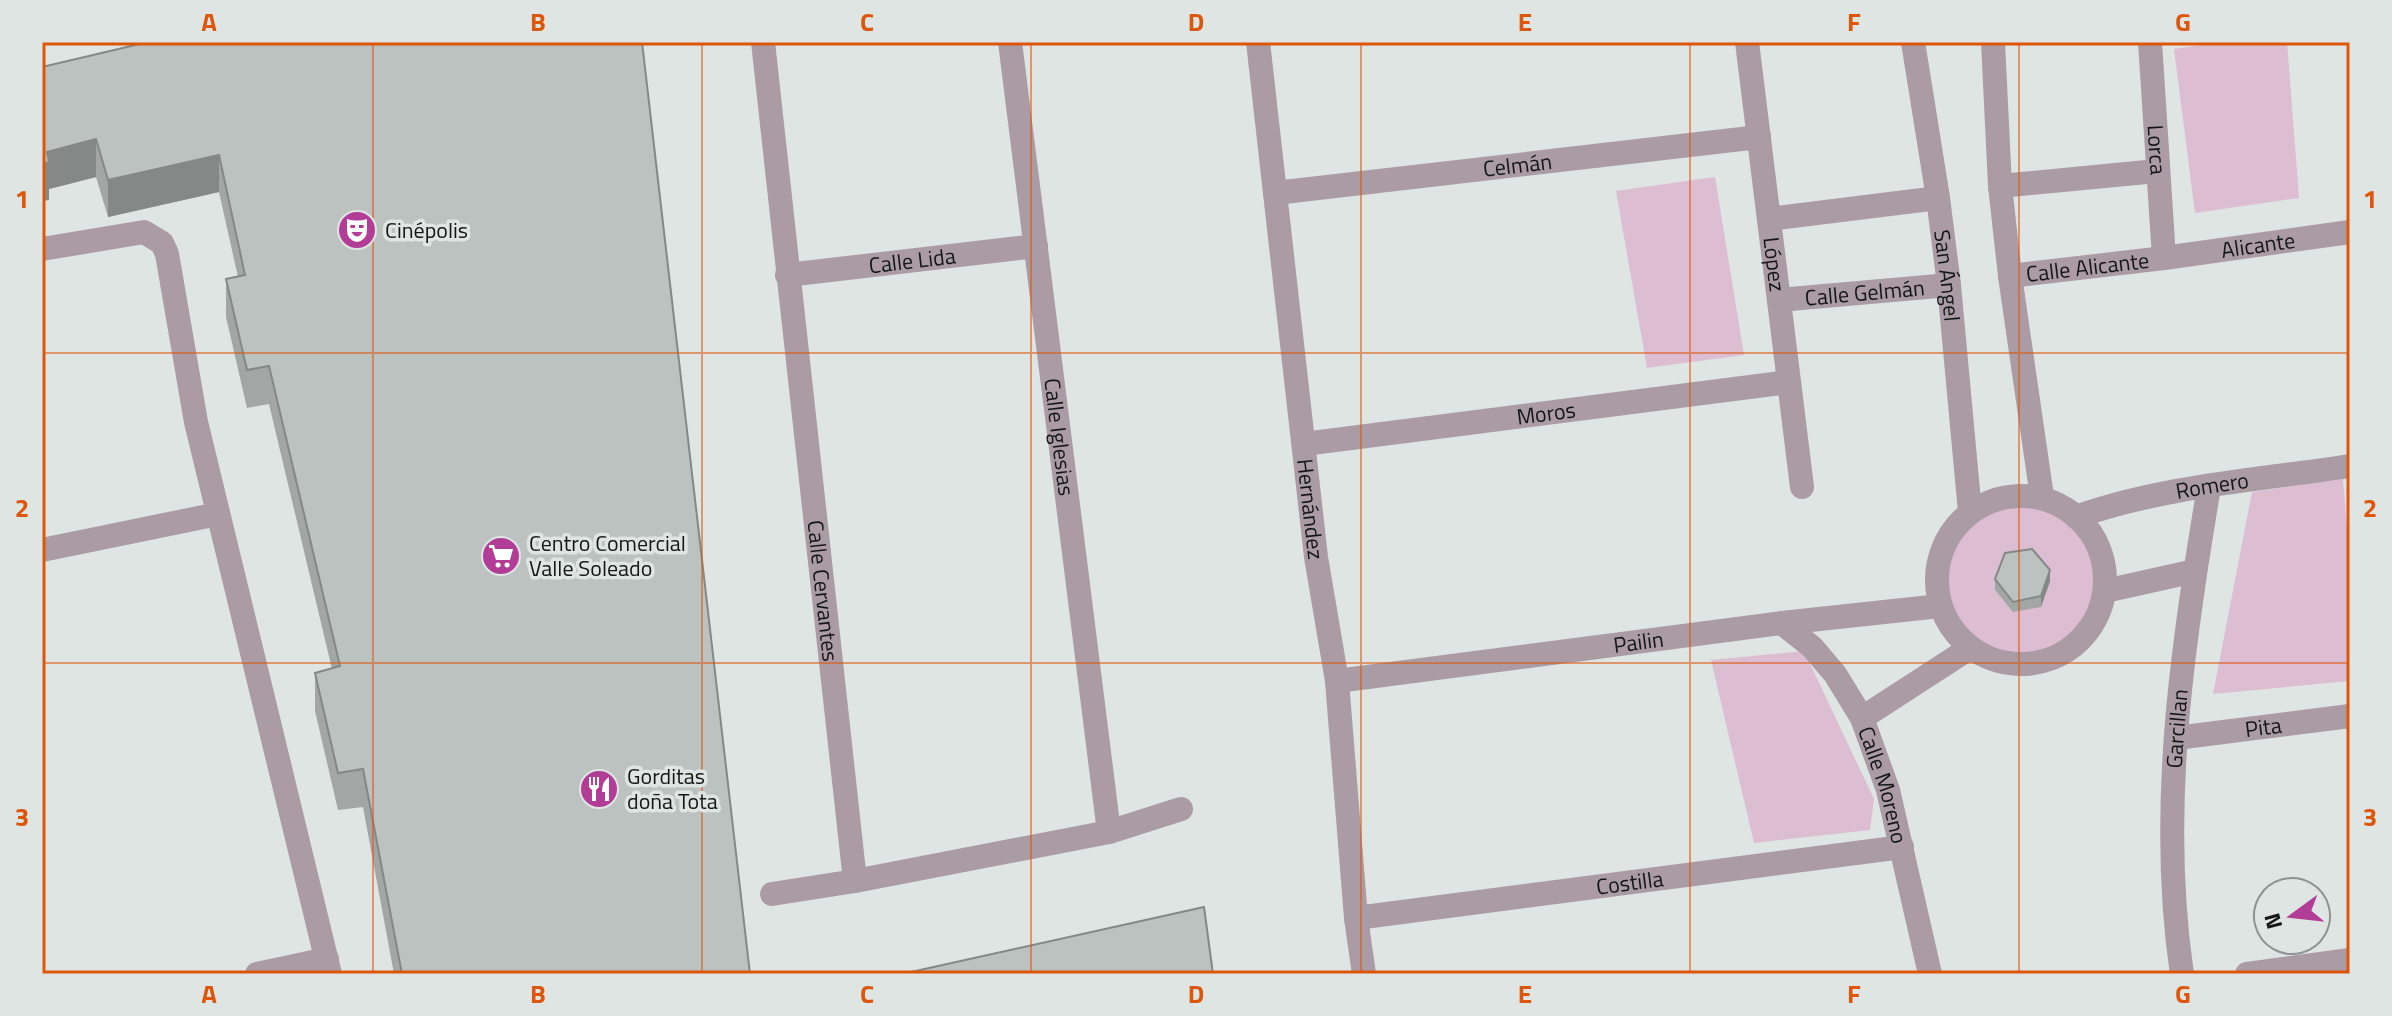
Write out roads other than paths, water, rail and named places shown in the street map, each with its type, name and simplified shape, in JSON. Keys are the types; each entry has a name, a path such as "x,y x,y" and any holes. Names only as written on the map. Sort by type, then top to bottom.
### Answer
{"street":[{"name":"Calle Cervantes","path":"763,42 855,881"},
{"name":"Calle Iglesias","path":"1010,42 1109,832"},
{"name":"Hernández","path":"1258,42 1316,557 1337,681 1356,918 1364,974"},
{"name":"López","path":"1747,42 1802,487"},
{"name":"San Ángel","path":"1913,42 1949,285 1970,512"},
{"path":"1993,42 2000,186 2042,497"},
{"name":"Lorca","path":"2150,42 2164,258"},
{"name":"Celmán","path":"1275,193 1759,137"},
{"path":"2000,186 2157,171"},
{"path":"1769,219 1938,198"},
{"path":"42,249 144,232 162,243 167,254 196,422 328,967 257,974"},
{"name":"Alicante","path":"2164,258 2350,232"},
{"name":"Calle Lida","path":"787,275 1036,246"},
{"name":"Calle Alicante","path":"2010,276 2164,258"},
{"name":"Calle Gelmán","path":"1779,300 1949,285"},
{"name":"Moros","path":"1304,444 1789,382"},
{"name":"Romero","path":"2076,517 2151,495 2350,466"},
{"name":"Garcillan","path":"2182,974 2174,910 2176,738 2195,571 2209,487"},
{"path":"2015,496 2042,497 2076,517 2094,538 2104,563 2105,591 2098,615 2085,637 2065,653 2042,663 2017,666 1992,660 1970,648 1952,629 1940,606 1936,579 1941,554 1953,530 1970,512 1992,501 2015,496"},
{"path":"42,550 218,514"},
{"path":"2105,591 2195,571"},
{"name":"Pailin","path":"1337,681 1782,623 1940,606"},
{"name":"Calle Moreno","path":"1782,623 1812,647 1835,674 1862,718 1888,790 1930,974"},
{"path":"1862,718 1970,648"},
{"name":"Pita","path":"2176,738 2350,716"},
{"path":"772,894 1109,832 1181,809"},
{"name":"Costilla","path":"1356,918 1902,847"},
{"path":"2247,974 2350,960"}],"place":[{"name":"Cinépolis","path":"357,230"},
{"name":"Centro Comercial Valle Soleado","path":"501,556"},
{"name":"Gorditas doña Tota","path":"599,789"}]}
